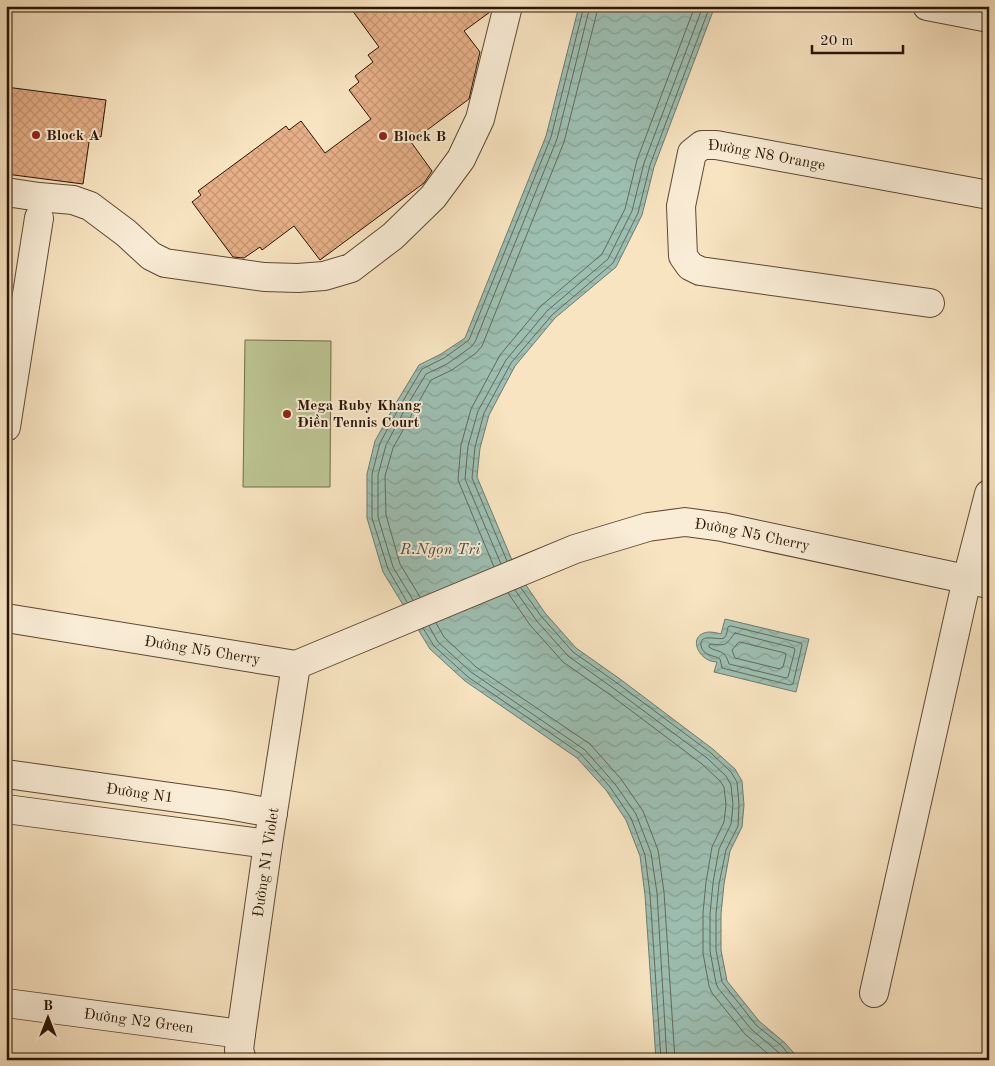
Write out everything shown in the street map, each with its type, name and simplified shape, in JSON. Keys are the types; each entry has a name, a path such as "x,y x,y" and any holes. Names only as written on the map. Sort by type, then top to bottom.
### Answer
{"street":[{"path":"6,192 73,200 90,206 151,256 165,263 264,277 298,278 324,276 351,268 393,236 432,196 460,159 480,119 508,6"},
{"path":"927,6 989,18"},
{"name":"Đường N8 Orange","path":"930,303 700,271 690,266 683,256 681,206 692,153 702,146 716,146 989,195"},
{"path":"6,427 39,218"},
{"path":"874,993 978,581 989,494"},
{"name":"Đường N5 Cherry","path":"6,618 296,665 575,549 639,529 685,522 722,527 978,581"},
{"name":"Đường N1 Violet","path":"241,1047 268,844 296,665"},
{"name":"Đường N1","path":"6,774 273,813"},
{"path":"6,809 268,844"},
{"name":"Đường N2 Green","path":"6,1003 241,1047"}],"green space":[{"name":"Mega Ruby Khang Điền Tennis Court","path":"245,340 331,341 330,487 243,487"}],"water":[{"name":"R.Ngọn Tri","path":"579,6 715,6 654,167 642,215 616,267 555,318 515,366 489,415 480,448 477,477 517,572 545,613 576,648 714,750 735,769 742,781 744,805 742,827 730,851 721,914 721,950 727,981 759,1021 785,1043 800,1060 656,1060 645,895 640,856 626,820 606,790 577,758 465,681 430,649 383,572 367,518 367,474 375,441 419,365 441,354 465,338 546,136"},
{"path":"725,619 809,639 796,692 714,672 717,662 704,658 697,648 696,642 702,634 709,632 721,634"}],"building":[{"name":"Block B","path":"349,6 492,6 490,12 464,31 480,52 469,99 411,142 432,171 424,183 320,260 294,226 262,250 260,247 244,258 233,257 192,202 201,195 198,191 286,126 289,130 301,121 325,153 371,119 349,90 359,82 355,76 373,62 368,55 379,47"},
{"name":"Block A","path":"6,87 106,100 101,137 90,135 83,184 6,174"}],"place":[{"name":"Block A","path":"36,135"},
{"name":"Block B","path":"383,136"},
{"name":"Mega Ruby Khang Điền Tennis Court","path":"287,414"}]}
